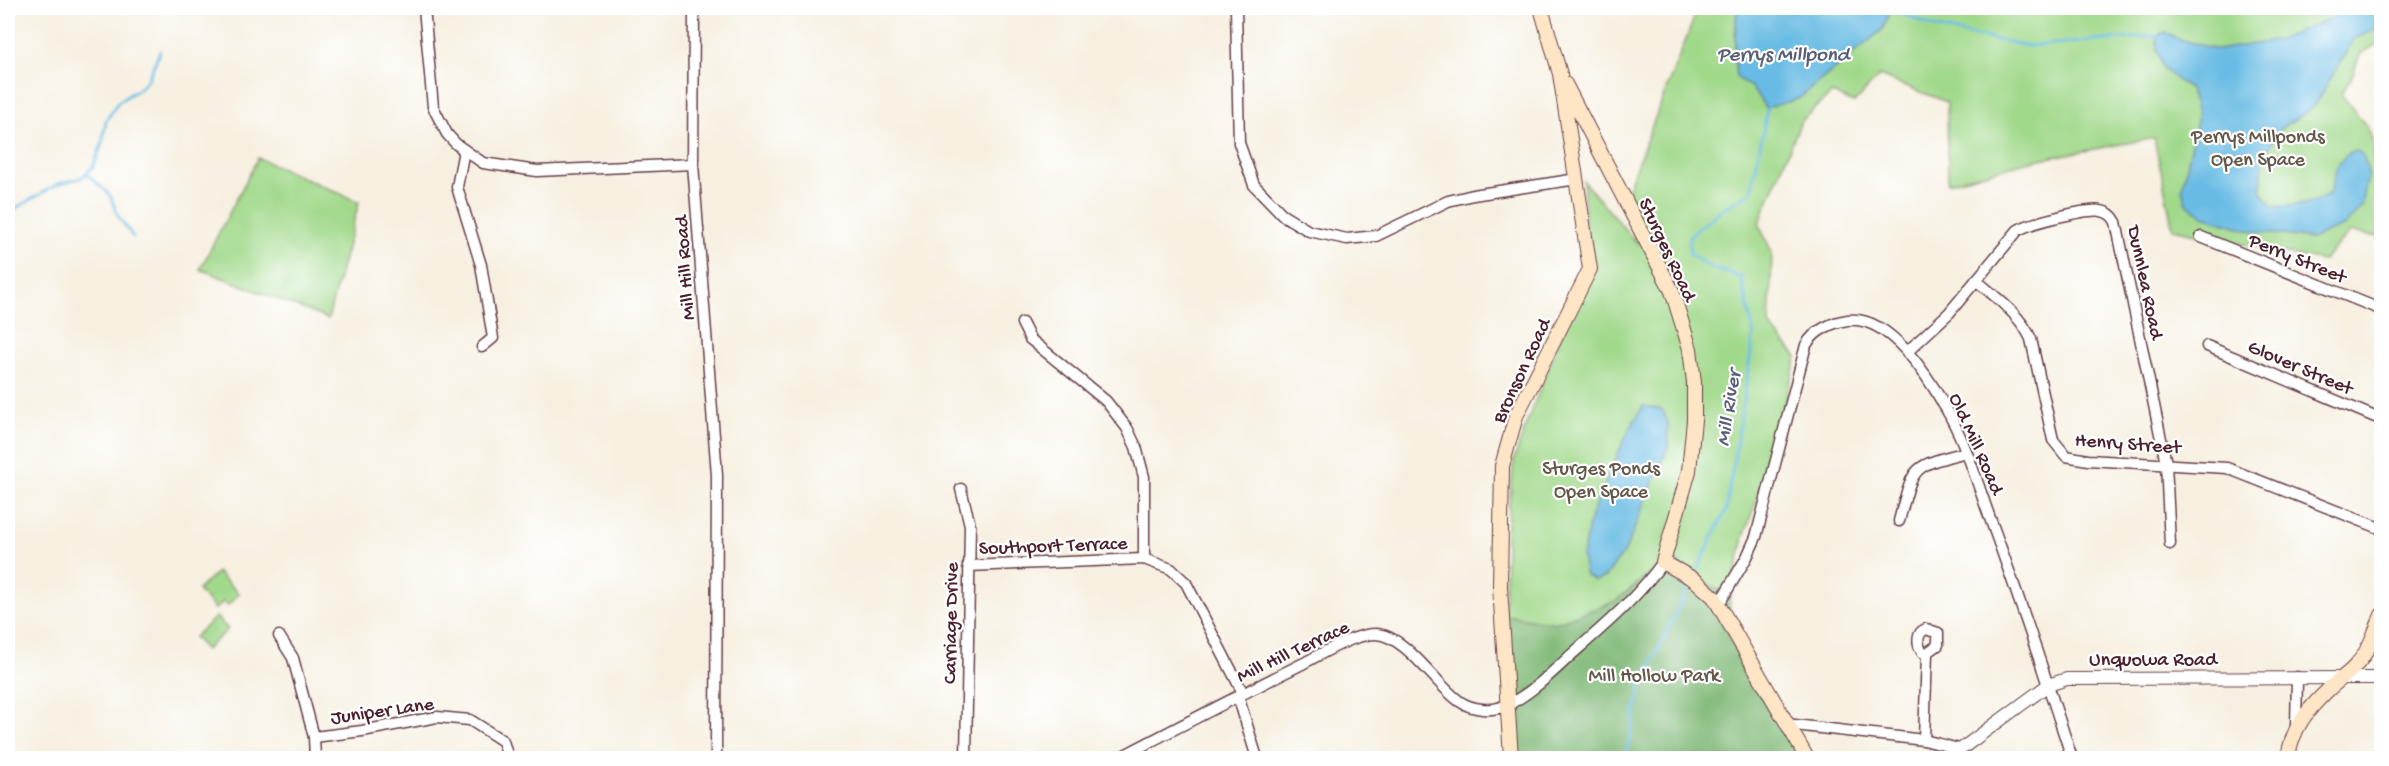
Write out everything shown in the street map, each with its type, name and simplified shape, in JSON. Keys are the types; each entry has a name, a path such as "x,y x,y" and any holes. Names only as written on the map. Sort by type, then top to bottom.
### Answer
{"main road":[{"name":"Bronson Road","path":"1511,759 1500,587 1502,466 1516,416 1590,269 1560,74 1541,8"},
{"name":"Sturges Road","path":"1560,74 1672,291 1690,350 1694,382 1694,420 1689,471 1663,562"},
{"path":"1663,562 1676,568 1717,600 1807,759"},
{"path":"2288,759 2296,728 2329,688 2357,664 2382,615"}],"street":[{"path":"424,8 433,106 447,134 483,163 537,171 693,164"},
{"name":"Mill Hill Road","path":"694,8 693,164 717,475 716,759"},
{"path":"1236,8 1239,143 1254,185 1284,216 1309,231 1347,239 1376,236 1448,201 1577,179"},
{"path":"464,150 457,187 481,265 493,338 482,347"},
{"name":"Dunnlea Road","path":"1908,351 1949,313 2011,236 2023,227 2092,210 2105,212 2113,217 2116,222 2166,463 2170,544"},
{"name":"Perry Street","path":"2201,237 2382,310"},
{"name":"Henry Street","path":"1976,280 2017,316 2027,330 2054,440 2063,454 2069,458 2221,466 2382,529"},
{"name":"Old Mill Road","path":"1717,600 1747,557 1756,537 1806,345 1818,332 1838,322 1858,320 1867,322 1890,335 1908,351 1946,408 1966,452 2022,604 2072,759"},
{"name":"Southport Terrace","path":"968,566 1144,559 1144,477 1141,461 1127,428 1106,401 1030,339 1022,323"},
{"name":"Glover Street","path":"2207,346 2382,420"},
{"path":"1899,521 1908,485 1916,470 1932,461 1966,452"},
{"name":"Carriage Drive","path":"961,489 970,525 966,759"},
{"path":"1144,559 1171,569 1186,583 1241,694 1257,759"},
{"path":"1506,706 1541,682 1623,609 1663,562"},
{"name":"Mill Hill Terrace","path":"1119,759 1331,649 1375,634 1390,638 1404,648 1464,704 1484,709 1506,706"},
{"path":"279,636 293,658 314,736 315,759"},
{"path":"1924,740 1927,653"},
{"path":"2296,728 2297,677"},
{"name":"Unquowa Road","path":"1949,759 1959,749 2048,685 2078,678 2382,678"},
{"name":"Juniper Lane","path":"314,736 362,731 437,717 470,720 503,741 508,759"},
{"path":"1786,724 1924,740 1959,749"}],"green space":[{"name":"Perrys Millponds Open Space","path":"1698,8 2381,8 2381,42 2360,54 2351,79 2341,94 2368,128 2373,142 2381,200 2380,237 2350,232 2322,261 2173,229 2154,138 2030,161 1948,183 1947,102 1879,76 1854,103 1832,93 1801,121 1759,224 1772,253 1769,325 1797,357 1767,468 1744,537 1730,598 1670,559 1614,602 1555,623 1505,615 1506,534 1514,460 1588,268 1583,181 1638,244 1622,203"},
{"path":"258,158 359,202 328,319 200,269"},
{"name":"Mill Hollow Park","path":"1670,559 1730,598 1729,638 1776,719 1802,758 1516,758 1505,615 1555,623 1614,602"},
{"path":"217,572 239,594 228,605 223,602 215,609 198,590"},
{"path":"216,617 228,629 206,650 194,637"}],"water":[{"name":"Perrys Millpond","path":"1737,8 1892,8 1882,30 1798,99 1766,108 1751,87 1736,77 1734,57"},
{"path":"2355,8 2381,8 2381,27 2354,39 2314,107 2281,128 2263,158 2261,190 2272,206 2302,205 2315,201 2329,195 2337,166 2348,153 2358,151 2364,157 2368,174 2362,207 2345,225 2311,239 2247,230 2204,216 2186,203 2182,189 2198,116 2190,90 2163,69 2157,52 2157,36 2165,32 2175,38 2218,50 2278,40"},
{"path":"1643,406 1662,409 1668,423 1668,447 1625,551 1605,577 1595,581 1586,576 1582,557 1591,516 1624,440"}],"waterway":[{"path":"1889,8 1937,28 2028,46 2157,36"},
{"path":"8,221 16,208 58,184 81,178 93,167 102,144 106,121 118,102 140,88 148,79 160,51"},
{"name":"Mill River","path":"1694,576 1726,510 1754,333 1741,277 1711,268 1690,254 1689,236 1722,209 1751,192 1768,106"},
{"path":"86,173 110,195 118,216 133,237"},
{"name":"Mill River","path":"1625,758 1642,683 1691,582"}],"park label":[{"name":"Sturges Ponds Open Space","path":"1601,478"}]}
